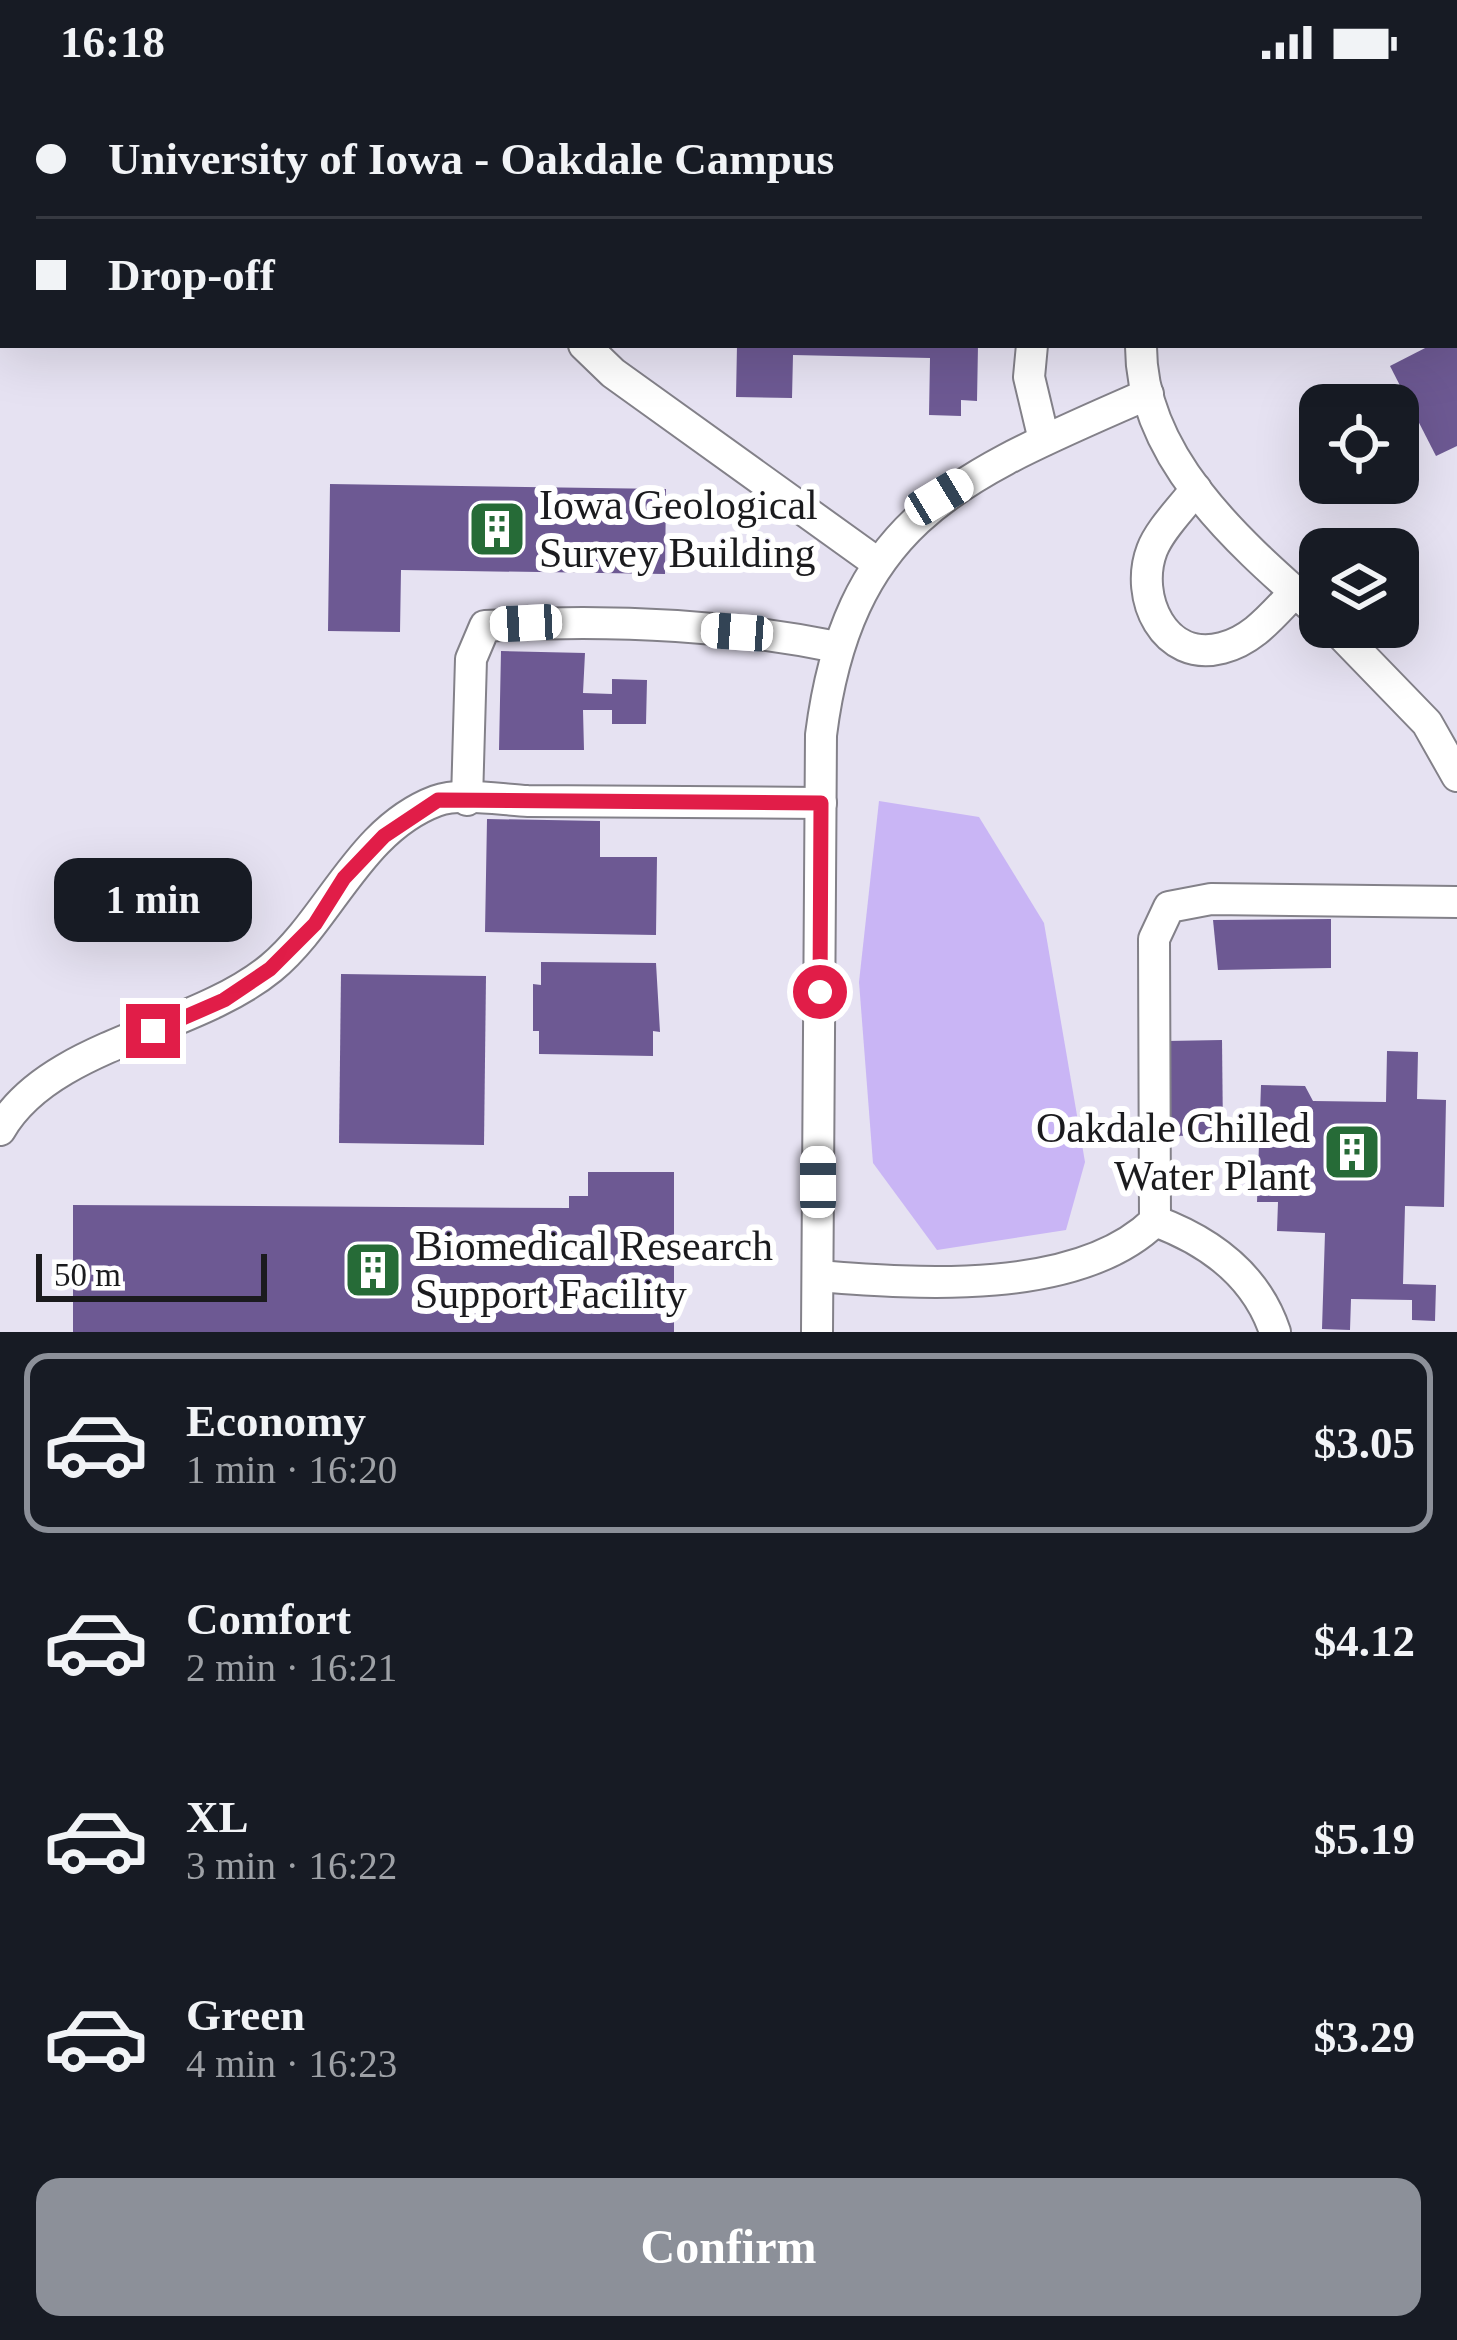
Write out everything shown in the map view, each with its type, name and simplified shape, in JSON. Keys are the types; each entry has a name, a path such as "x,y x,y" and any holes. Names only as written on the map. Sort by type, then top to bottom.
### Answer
{"street":[{"path":"587,348 613,373 876,562"},
{"path":"1032,348 1029,376 1043,440"},
{"path":"1141,348 1148,394 1196,489 1223,524 1299,596"},
{"path":"817,1332 821,735 837,647 876,562 939,497 1043,440 1148,394"},
{"path":"1196,489 1153,548 1145,584 1150,614 1173,641 1217,650 1251,637 1294,592"},
{"path":"467,800 471,659 485,626 567,621 780,635 837,647"},
{"path":"1354,648 1427,723 1457,776"},
{"path":"0,1130 12,1109 47,1079 224,1000 270,969 315,924 344,878 384,836 438,800 821,803"},
{"path":"818,1276 981,1285 1133,1242 1155,1221 1154,939 1169,908 1211,899 1457,902"},
{"path":"1155,1221 1197,1236 1232,1264 1267,1309 1274,1332"}],"shaded area":[{"path":"0,348 1457,348 1457,1332 0,1332"},
{"path":"879,801 979,817 1044,923 1085,1162 1066,1230 937,1250 873,1163 859,982"}],"building":[{"path":"737,348 978,348 977,401 961,400 961,416 929,415 930,358 793,355 792,398 736,397"},
{"path":"1425,348 1457,348 1457,446 1436,456 1419,423 1419,384 1399,384 1390,366"},
{"name":"Iowa Geological Survey Building","path":"330,484 666,489 665,574 401,570 400,632 328,631"},
{"path":"501,651 585,653 583,693 612,694 612,679 647,680 646,724 612,724 612,710 583,710 584,750 499,750"},
{"path":"487,819 600,821 600,857 657,857 656,935 485,932"},
{"path":"1331,919 1331,968 1218,970 1213,920"},
{"path":"541,962 656,963 660,1032 653,1031 653,1056 539,1054 539,1031 533,1031 533,984 541,985"},
{"path":"341,974 486,976 484,1145 339,1143"},
{"path":"1222,1040 1223,1135 1169,1136 1167,1041"},
{"name":"Oakdale Chilled Water Plant","path":"1387,1051 1418,1052 1417,1099 1446,1100 1444,1207 1405,1206 1403,1284 1436,1285 1435,1321 1412,1320 1412,1300 1351,1299 1350,1330 1322,1329 1325,1233 1277,1231 1278,1202 1257,1202 1261,1085 1305,1086 1313,1101 1386,1102"},
{"name":"Biomedical Research Support Facility","path":"588,1172 674,1172 674,1332 73,1332 73,1205 569,1208 569,1196 588,1196"}],"place":[{"name":"Iowa Geological Survey Building","path":"497,529"},
{"name":"Oakdale Chilled Water Plant","path":"1352,1152"},
{"name":"Biomedical Research Support Facility","path":"373,1270"}],"route":[{"path":"153,1031 224,1000 270,969 315,924 344,878 384,836 438,800 821,803 820,992"}]}
